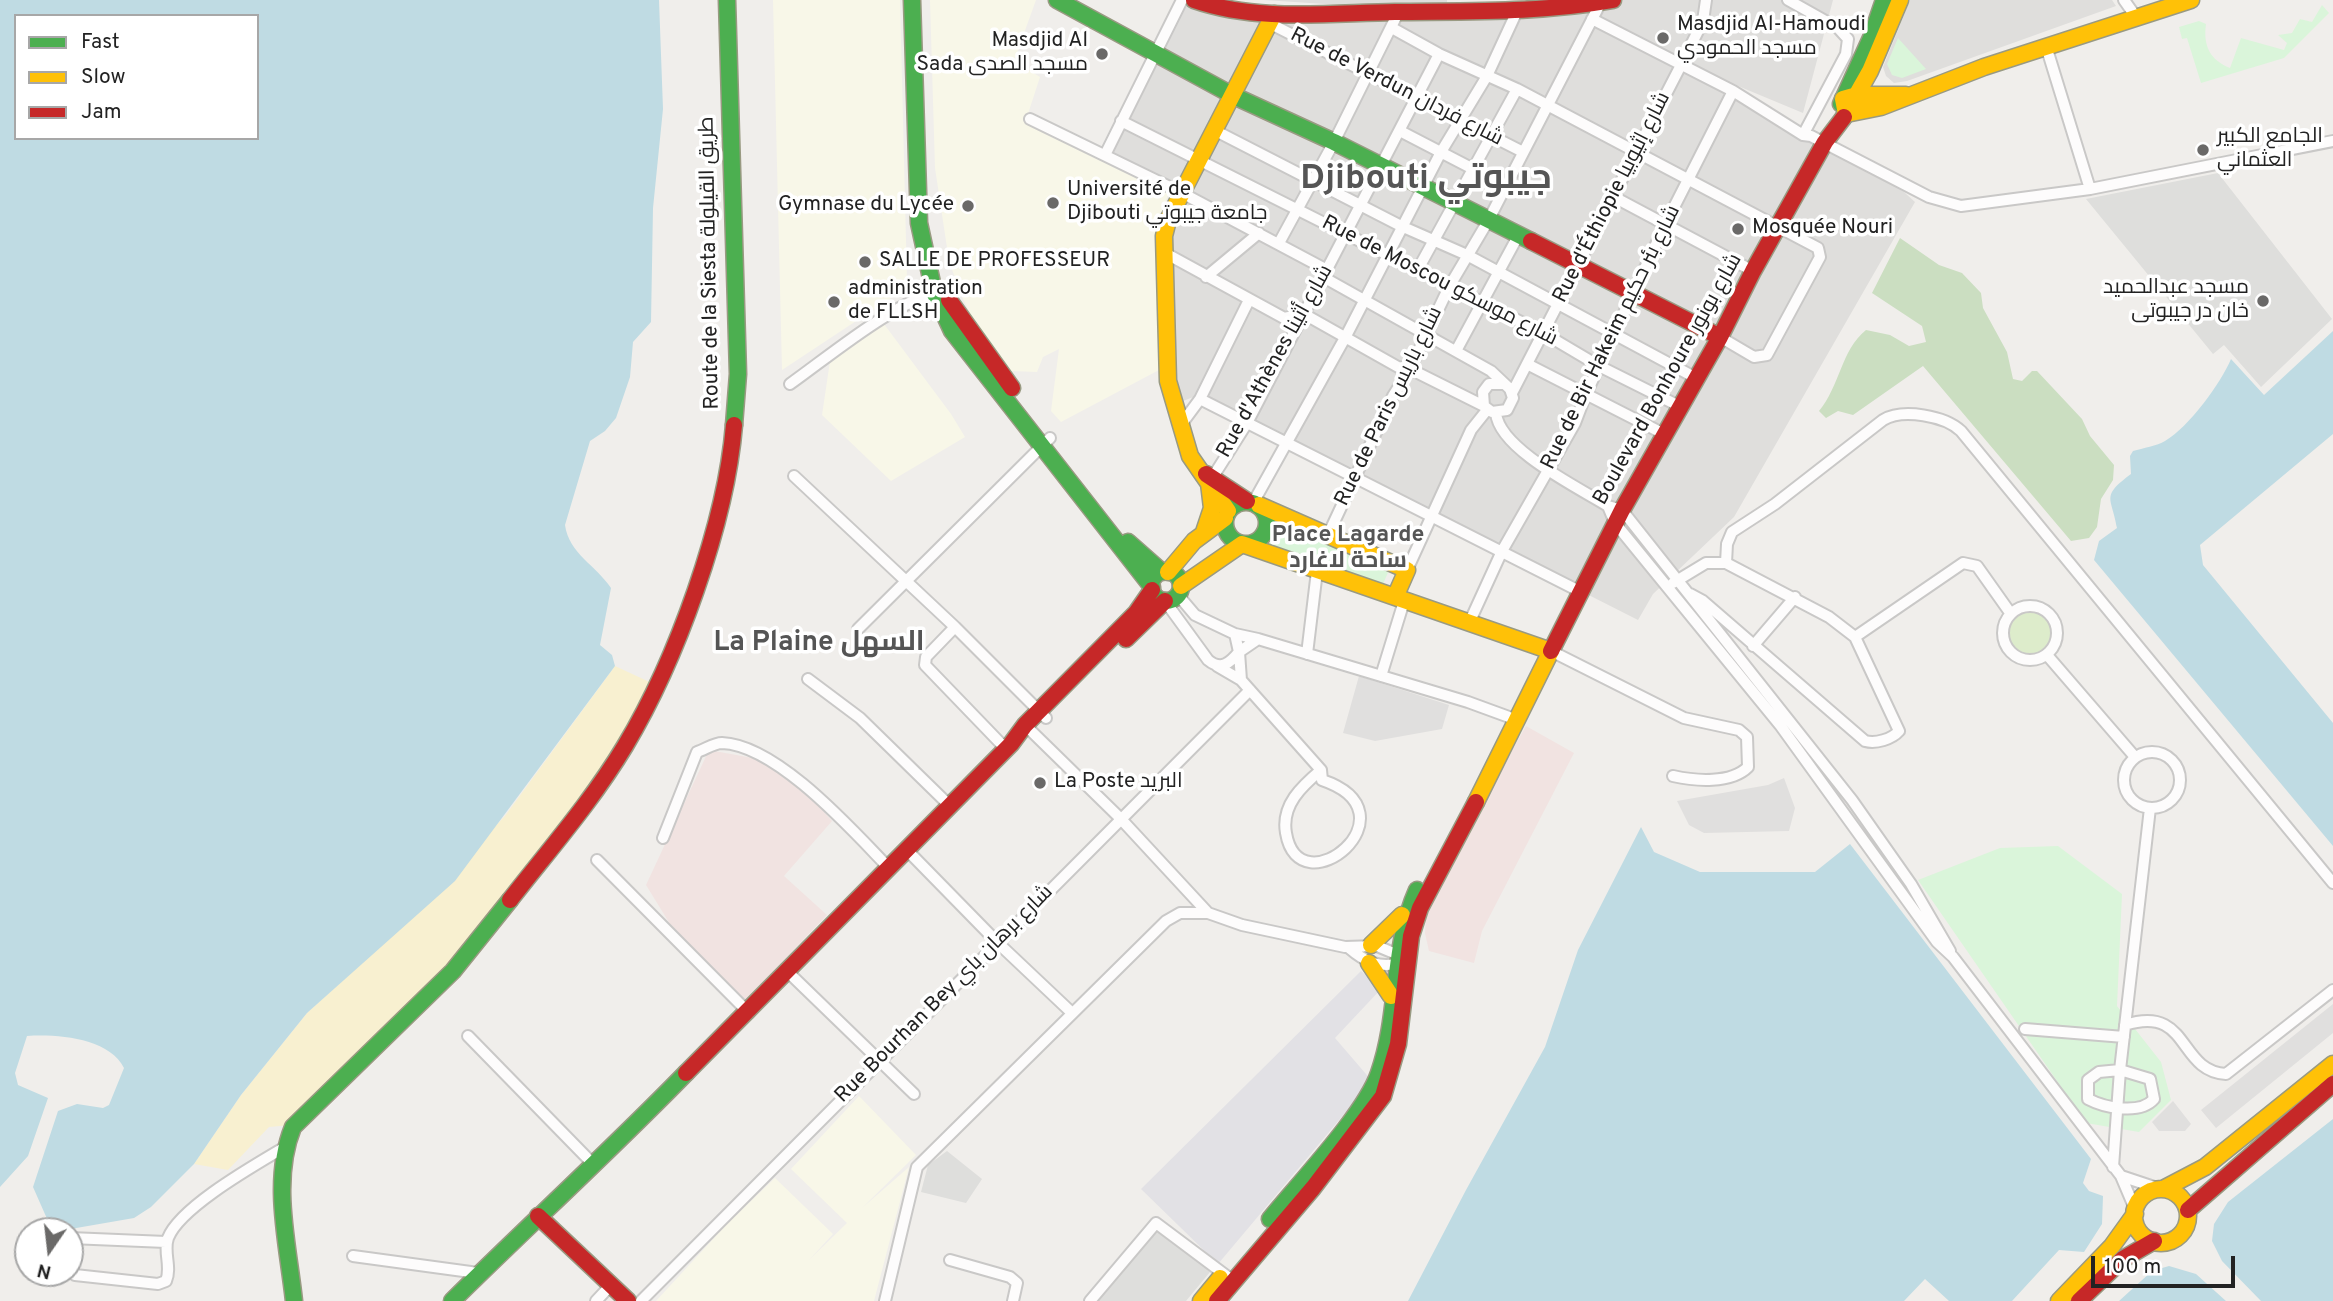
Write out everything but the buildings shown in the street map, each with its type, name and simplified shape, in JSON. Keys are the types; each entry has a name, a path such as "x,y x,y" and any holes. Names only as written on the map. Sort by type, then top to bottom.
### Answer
{"main road":[{"name":"Route de la Siesta طريق القيلولة","path":"294,1301 281,1173 285,1147 293,1127 453,971 481,939 624,748 657,688 709,551 732,450 738,374 727,0"},
{"path":"912,0 919,223 939,291 1156,597 1175,594"},
{"path":"920,0 928,222 939,291"},
{"path":"1057,0 1234,96 1334,142 1720,337"},
{"path":"1194,0 1225,11 1272,19 1399,11 1518,9 1606,2"},
{"path":"1848,103 1884,0"},
{"path":"1848,103 1870,71 1900,0"},
{"path":"1848,103 1881,107 1906,94 2192,0"},
{"path":"1272,19 1168,219 1165,253 1168,381 1190,456 1209,478 1226,515 1230,537 1242,544 1317,571 1400,596 1551,651"},
{"path":"1870,71 1872,86 1881,95"},
{"path":"1848,103 1881,95 1906,94"},
{"name":"Boulevard Bonhoure شارع بونور","path":"1516,717 1581,592 1615,513 1681,407 1777,227 1848,103"},
{"path":"1046,442 1128,543 1165,572 1177,577 1175,594"},
{"path":"1209,478 1253,503 1407,570 1400,596"},
{"path":"1128,543 1142,551 1158,554 1168,553 1199,536 1212,508 1209,478"},
{"path":"452,1301 538,1216 595,1166 749,1013 888,867 1042,715 1136,613 1152,588 1155,576 1165,572 1199,536 1236,504 1253,503 1267,517 1266,531 1256,542 1242,544 1175,594 1042,715"},
{"path":"1371,945 1405,913 1516,717"},
{"path":"1377,1093 1391,996 1400,960 1420,908 1516,717"},
{"path":"1201,1301 1228,1277 1313,1188 1377,1093 1398,1044 1400,960 1405,913"},
{"path":"1369,963 1391,996"},
{"path":"2059,1301 2112,1245 2145,1195 2206,1167 2333,1064"},
{"path":"2188,1210 2333,1084"},
{"path":"2079,1301 2140,1246 2154,1241 2167,1241 2180,1234 2188,1222 2188,1210 2179,1196 2162,1189"},
{"path":"2135,1212 2140,1231 2154,1241"},
{"path":"538,1216 628,1301"},
{"path":"1217,1301 1228,1277"}],"street":[{"path":"1105,155 1182,0"},
{"name":"Rue d'Éthiopie شارع إثيوبيا","path":"1512,393 1545,334 1612,196 1703,21 1706,0"},
{"path":"1788,0 1838,28 1848,39 1846,54 1804,135"},
{"path":"2124,0 2136,17"},
{"name":"Rue de Paris شارع باريس","path":"1328,535 1353,477 1393,396 1410,369 1449,287 1489,221 1592,19 1606,2"},
{"path":"1253,503 1346,336 1441,152 1487,76 1518,9"},
{"path":"1279,243 1334,142 1399,11"},
{"name":"Rue de Verdun شارع فردان","path":"1272,19 1415,99 1523,152"},
{"path":"1592,19 1733,91 1804,135 1828,137 1929,197 1961,206 2090,189 2333,141"},
{"path":"1392,27 1439,54 1517,89 1636,151 1821,252 1796,306 1767,355 1761,358 1720,337"},
{"path":"2046,46 2090,189"},
{"name":"Rue d'Athènes شارع أثينا","path":"1209,478 1247,423 1439,54"},
{"path":"1416,271 1435,242 1517,89"},
{"name":"Rue de Bir Hakeim شارع بئر حكيم","path":"1470,621 1502,551 1575,424 1586,394 1616,335 1666,223 1733,91"},
{"path":"1030,120 1279,243 1366,298 1492,371 1512,393 1510,407 1491,413 1471,430 1407,570"},
{"name":"Rue de Moscou شارع موسكو","path":"1121,121 1545,334 1599,366 1681,407"},
{"path":"1216,131 1401,226 1467,255 1696,378"},
{"path":"1400,131 1506,186"},
{"path":"1612,196 1753,271"},
{"path":"1206,277 1259,233"},
{"path":"1456,351 1480,302 1518,236"},
{"path":"1165,253 1284,318 1304,314 1380,357 1410,369 1491,413"},
{"path":"790,384 863,333 939,291"},
{"path":"1180,427 1200,400 1249,300"},
{"path":"1529,365 1665,435"},
{"path":"1503,384 1494,383 1486,388 1482,396 1491,413 1514,443 1615,513 1683,596 1937,943 1953,957 2120,1176 2135,1212"},
{"path":"1200,400 1581,592"},
{"path":"1726,563 1727,544 1732,532 1892,415 1947,420 1953,423 2333,883"},
{"path":"858,629 1046,442"},
{"path":"794,476 955,627 1042,715"},
{"path":"1672,583 1706,563 1726,563 1795,597 1856,637 1879,692 1898,727 1895,736 1872,743 1859,736 1703,601 1683,596"},
{"path":"1856,637 1962,564 1977,566 2011,614"},
{"path":"1307,654 1317,571"},
{"path":"1175,594 1195,615 1235,634 1516,717"},
{"path":"1175,594 1183,622 1212,663 1241,680 1321,770 1322,780 1346,792 1355,803 1360,816 1359,828 1345,852 1319,863 1304,860 1295,854 1285,824 1289,808 1299,789 1321,770"},
{"path":"1381,676 1400,596"},
{"path":"1753,646 1795,597"},
{"path":"2036,607 2051,616 2056,623 2057,641 2047,655 2030,661 2013,654 2007,648 2003,630 2011,614 2018,609 2036,607"},
{"path":"1183,622 1187,616 1195,615"},
{"path":"955,627 926,657 925,665 1009,747"},
{"path":"1235,634 1241,680"},
{"path":"1212,663 1225,665 1258,639"},
{"path":"1551,651 1684,718 1739,730 1747,737 1748,767 1742,773 1692,781 1673,776"},
{"path":"2047,655 2135,757"},
{"path":"808,679 860,718 950,805"},
{"name":"Rue Bourhan Bey شارع برهان باي","path":"641,1301 1120,818 1250,691"},
{"path":"1029,728 1120,818 1208,913"},
{"path":"663,838 696,752 721,743 762,756 825,802 888,867"},
{"path":"2152,752 2161,753 2175,764 2180,781 2174,797 2167,804 2150,808 2134,801 2125,788 2125,771 2135,757 2152,752"},
{"path":"2113,1167 2124,1031 2150,808"},
{"path":"906,849 998,943 1072,1012"},
{"path":"597,860 749,1013"},
{"path":"885,1301 918,1167 1166,921 1180,913 1208,913 1242,925 1349,948 1371,945 1400,960"},
{"path":"1349,948 1369,963 1400,960"},
{"path":"788,972 914,1094"},
{"path":"2025,1029 2124,1031 2143,1019 2155,1018 2165,1023 2206,1068 2226,1074 2333,990"},
{"path":"468,1036 595,1166"},
{"path":"2120,1070 2150,1079 2154,1100 2140,1109 2117,1106 2096,1103 2088,1098 2088,1080 2092,1075 2120,1070"},
{"path":"84,1276 158,1284 166,1281 169,1274 166,1242 173,1226 231,1179 285,1147"},
{"path":"2120,1176 2162,1189"},
{"path":"1090,1301 1156,1223 1228,1277"},
{"path":"84,1239 166,1242"},
{"path":"353,1256 478,1273"},
{"path":"950,1260 1010,1277 1017,1283 1013,1301"},
{"path":"596,1301 611,1285"}],"shaded area":[{"path":"773,0 900,0 907,281 900,292 782,370"},
{"name":"Université de Djibouti جامعة جيبوتي","path":"930,0 1036,0 1014,61 1040,77 1025,123 1169,192 1156,228 1159,370 1061,422 1051,411 1059,349 1043,357 1037,372 1011,371 976,325 949,261 935,168"},
{"path":"1179,0 1198,5 1432,11 1264,0 1447,0 1447,11 1558,10 1534,0 1833,0 1803,113 1589,24 1710,81 1861,165 1915,202 1734,517 1653,594 1638,620 1196,396 1175,404 1165,253 1182,193 1103,152"},
{"path":"1910,0 2112,0 2116,6 1907,81 1894,83 1886,76 1883,67"},
{"path":"2218,173 2332,319 2261,387 2224,345 2213,354 2086,199"},
{"path":"884,324 965,437 891,481 822,415 830,361"},
{"path":"1359,676 1449,705 1442,729 1375,741 1343,733"},
{"path":"1526,726 1574,753 1482,931 1474,963 1429,951 1425,933 1427,900"},
{"path":"709,750 758,759 806,792 832,821 784,876 827,915 744,1002 670,924 646,885"},
{"path":"1784,778 1795,808 1789,831 1704,833 1689,825 1677,801 1768,785"},
{"path":"1361,971 1381,989 1335,1038 1372,1081 1218,1264 1141,1189"},
{"path":"2333,1004 2333,1033 2216,1128 2201,1110"},
{"path":"859,1096 916,1155 862,1208 909,1167 874,1301 656,1301 727,1224 775,1178 833,1234 809,1260 847,1223 791,1169"},
{"path":"2173,1101 2191,1124 2185,1131 2159,1131 2152,1122"},
{"path":"947,1151 982,1179 966,1203 921,1192 928,1165"},
{"path":"1152,1228 1164,1228 1210,1272 1186,1301 1094,1301"}],"green space":[{"path":"2322,5 2329,13 2284,58 2201,83 2187,38 2182,39 2179,27 2199,21 2206,24 2209,51 2217,61 2230,68 2241,38 2284,50 2287,43 2278,35 2292,33 2300,19 2312,22"},
{"path":"1898,38 1926,69 1902,78 1892,75 1887,64"},
{"path":"1900,238 1939,265 1962,273 1981,293 1983,308 2007,352 2013,379 2022,381 2032,371 2037,371 2082,419 2090,436 2114,465 2113,480 2101,499 2097,527 2089,538 2071,541 1923,366 1853,415 1838,411 1826,418 1819,411 1832,391 1851,348 1866,330 1890,335 1909,346 1926,342 1922,326 1872,293"},
{"path":"1275,519 1390,568 1383,584 1265,547 1274,534"},
{"path":"2030,612 2045,618 2051,633 2045,648 2030,654 2015,648 2009,633 2015,618"},
{"path":"2058,846 2122,894 2117,1006 2161,1062 2171,1100 2139,1132 2086,1123 1918,880 2000,848"}],"sand":[{"path":"615,666 656,685 623,744 463,959 292,1125 269,1127 228,1170 194,1164 241,1095 307,1013 368,957 505,816"}],"water":[{"path":"0,0 659,0 663,109 653,208 651,322 633,342 630,377 616,418 605,431 590,441 565,525 577,552 611,588 600,645 612,655 615,666 455,881 307,1013 241,1095 194,1164 151,1207 134,1218 84,1227 84,1217 46,1217 33,1187 58,1111 77,1104 103,1108 109,1105 124,1068 117,1058 95,1044 67,1037 27,1036 15,1073 18,1085 48,1098 28,1156 0,1187"},
{"path":"2333,331 2333,434 2200,545 2203,565 2333,723 2333,846 2094,560 2099,541 2117,528 2110,498 2115,488 2131,474 2130,456 2133,451 2162,443 2184,426 2212,392 2231,359 2264,395"},
{"path":"1641,827 1654,852 1700,872 1815,872 1850,844 2091,1159 2083,1183 2089,1191 2103,1196 2102,1224 2084,1252 2059,1250 2012,1301 1949,1301 1925,1279 1904,1301 1408,1301 1545,1047 1578,950"},
{"path":"2333,1119 2333,1301 2261,1301 2222,1261 2212,1241 2214,1224 2228,1202"},
{"path":"2169,1266 2196,1274 2226,1301 2119,1301 2152,1271"}],"traffic: fast":[{"path":"727,0 738,374 734,425"},
{"path":"912,0 919,223 934,292 952,331 1152,587"},
{"path":"1057,0 1234,96 1334,142 1531,241"},
{"path":"1841,104 1871,38 1884,0"},
{"path":"1246,502 1261,508 1267,523 1261,538 1246,544 1231,538 1225,523 1231,508 1246,502"},
{"path":"1128,542 1162,572"},
{"path":"1166,571 1176,576 1181,586 1176,596 1166,601 1156,596 1151,586 1156,576 1166,571"},
{"path":"1270,1219 1346,1128 1379,1073 1386,1050 1403,935 1417,890"},
{"path":"294,1301 282,1191 286,1148 293,1127 453,971 510,900"},
{"path":"452,1301 686,1073"}],"traffic: slow":[{"path":"1844,117 1870,71 1900,0"},
{"path":"1906,95 1857,95 1843,99 1846,114 1881,107 1984,67 2191,0"},
{"path":"1228,511 1190,456 1168,381 1164,236 1168,220 1274,14"},
{"path":"1204,532 1212,508 1209,483"},
{"path":"1259,505 1407,570 1396,595"},
{"path":"1168,572 1194,541 1225,518"},
{"path":"1181,586 1242,544 1551,651 1476,802"},
{"path":"1371,945 1402,915"},
{"path":"1369,963 1391,996"},
{"path":"2163,1189 2205,1167 2333,1064"},
{"path":"2161,1189 2180,1197 2188,1216 2180,1235 2161,1243 2142,1235 2134,1216 2142,1197 2161,1189"},
{"path":"2059,1301 2112,1246 2135,1214"},
{"path":"1201,1301 1220,1278"}],"traffic: jam":[{"path":"1194,0 1243,11 1293,15 1504,10 1613,0"},
{"path":"1551,651 1622,510 1720,337 1753,271 1825,142 1844,117"},
{"path":"1531,241 1720,337"},
{"path":"949,300 1012,388"},
{"path":"510,900 599,786 625,746 662,674 696,591 709,548 721,505 734,425"},
{"path":"1206,474 1247,501"},
{"path":"686,1073 1011,744 1025,725 1136,613 1152,590"},
{"path":"1126,639 1165,601"},
{"path":"1217,1301 1313,1188 1383,1096 1398,1044 1411,936 1420,908 1476,802"},
{"path":"2188,1210 2333,1084"},
{"path":"538,1216 628,1301"},
{"path":"2079,1301 2123,1259 2154,1241"}],"place":[{"name":"Masdjid Al-Hamoudi مسجد الحمودي","path":"1663,38"},
{"name":"Masdjid Al Sada مسجد الصدى","path":"1102,54"},
{"name":"الجامع الكبير العثماني","path":"2203,150"},
{"name":"Université de Djibouti جامعة جيبوتي","path":"1053,203"},
{"name":"Gymnase du Lycée","path":"968,206"},
{"name":"Mosquée Nouri","path":"1738,229"},
{"name":"SALLE DE PROFESSEUR","path":"865,262"},
{"name":"مسجد عبدالحمید خان در جیبوتی","path":"2263,301"},
{"name":"administration de FLLSH","path":"834,302"},
{"name":"La Poste البريد","path":"1040,783"}],"district":[{"name":"Djibouti جيبوتي","path":"1426,181"},
{"name":"Place Lagarde ساحة لاغارد","path":"1348,549"},
{"name":"La Plaine السهل","path":"819,644"}]}
